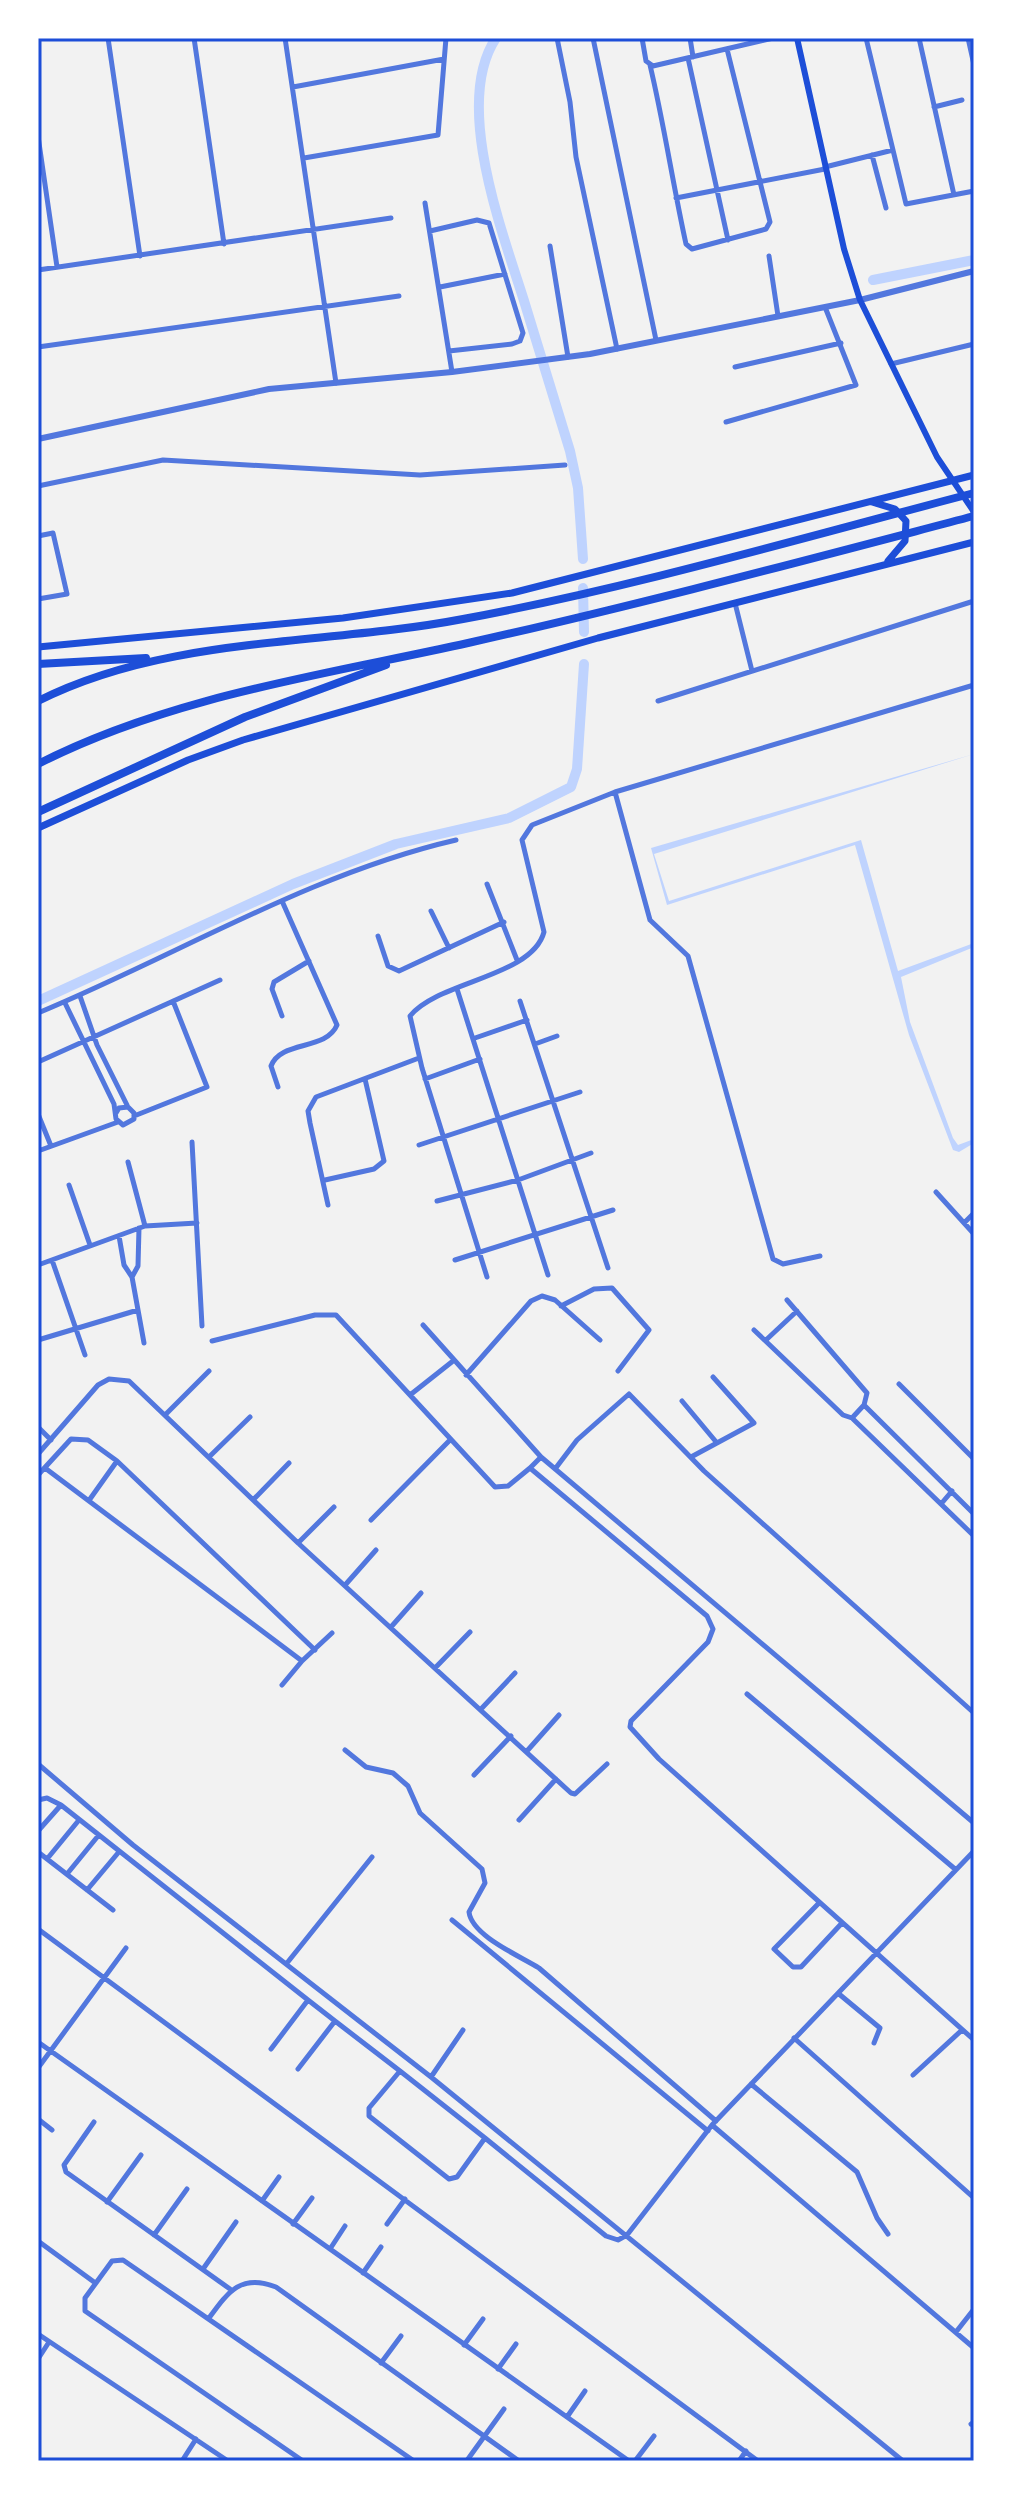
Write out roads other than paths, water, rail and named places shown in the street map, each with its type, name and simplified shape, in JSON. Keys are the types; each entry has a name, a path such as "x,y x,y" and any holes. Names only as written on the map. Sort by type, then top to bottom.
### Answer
{"highway":[{"path":"38,664 154,658 491,613 611,586 974,493"},
{"path":"38,764 160,714 607,612 974,514"},
{"path":"38,701 154,658"},
{"path":"38,812 233,722 372,667"}],"main road":[{"path":"797,38 825,168 860,300 952,481 974,514"},
{"path":"38,647 156,638 462,602 567,581 974,475"},
{"path":"866,501 888,505 906,521 905,541 885,564"},
{"path":"38,828 188,760 243,740 735,602 974,542"}],"street":[{"path":"108,38 140,256"},
{"path":"194,38 224,244"},
{"path":"285,38 336,383"},
{"path":"304,158 438,135 446,38"},
{"path":"557,38 570,102 576,157 617,349"},
{"path":"593,38 656,340"},
{"path":"642,38 686,244 692,249 766,229 770,222 727,49"},
{"path":"690,38 690,58 728,240"},
{"path":"650,65 773,38"},
{"path":"866,38 906,204 974,191"},
{"path":"919,38 954,195"},
{"path":"968,38 974,65"},
{"path":"293,87 444,59"},
{"path":"934,107 962,100"},
{"path":"38,136 57,267"},
{"path":"676,198 825,168 893,150"},
{"path":"872,155 886,208"},
{"path":"425,203 452,372"},
{"path":"38,270 314,232 391,218"},
{"path":"430,231 477,220 489,223 523,333 520,341 449,351"},
{"path":"550,246 568,357"},
{"path":"769,256 778,316"},
{"path":"38,439 269,389 452,372 617,349 860,300 974,271"},
{"path":"440,287 505,274"},
{"path":"38,347 399,296"},
{"path":"726,422 851,389 857,379 825,307"},
{"path":"735,367 841,343"},
{"path":"891,364 974,344"},
{"path":"38,486 163,460 420,475 565,465"},
{"path":"38,536 53,533 67,594 38,599"},
{"path":"658,701 974,601"},
{"path":"735,602 752,671"},
{"path":"487,1277 425,1079 410,1016 424,1003 533,952 544,932 531,891 522,840 525,831 532,825 615,792 974,685"},
{"path":"615,792 650,920 688,956 773,1259 783,1264 820,1256"},
{"path":"39,1011 65,1003 282,901 417,849 456,840"},
{"path":"487,884 517,960"},
{"path":"278,1087 271,1066 277,1056 331,1035 337,1025 282,901"},
{"path":"431,911 449,948"},
{"path":"378,936 393,971 504,922"},
{"path":"282,1016 272,989 274,982 309,961"},
{"path":"38,1062 220,980"},
{"path":"457,989 548,1275"},
{"path":"80,996 95,1036 134,1116"},
{"path":"38,1151 118,1122 130,1124 134,1116 207,1087 173,1001"},
{"path":"520,1001 608,1268"},
{"path":"65,1003 118,1122"},
{"path":"475,1038 527,1020"},
{"path":"535,1045 557,1036"},
{"path":"328,1205 308,1111 316,1097 419,1058"},
{"path":"425,1079 480,1059"},
{"path":"325,1180 374,1169 384,1161 365,1079"},
{"path":"419,1145 580,1092"},
{"path":"116,1113 119,1108 128,1107"},
{"path":"38,1114 51,1146"},
{"path":"192,1142 202,1326"},
{"path":"437,1201 518,1180 591,1153"},
{"path":"128,1162 142,1227 138,1266 132,1277"},
{"path":"69,1185 90,1245"},
{"path":"936,1192 974,1234"},
{"path":"455,1260 613,1210"},
{"path":"964,1223 974,1213"},
{"path":"38,1265 142,1227 197,1223"},
{"path":"119,1236 124,1265 132,1277 144,1343"},
{"path":"52,1260 85,1355"},
{"path":"561,1306 594,1289 612,1288 649,1330 618,1371"},
{"path":"466,1375 531,1301 548,1296 600,1340"},
{"path":"787,1300 867,1393 864,1405 852,1418"},
{"path":"38,1340 138,1310"},
{"path":"765,1341 797,1311"},
{"path":"212,1341 315,1315 336,1315 449,1441 495,1487 508,1486 541,1457"},
{"path":"423,1325 541,1457 974,1823"},
{"path":"754,1330 843,1415 852,1418 974,1536"},
{"path":"410,1395 453,1361"},
{"path":"166,1414 209,1371"},
{"path":"691,1457 754,1423 713,1377"},
{"path":"38,1454 98,1385 109,1379 129,1381 298,1543 482,1708 556,1779 575,1794 607,1764"},
{"path":"899,1384 974,1459"},
{"path":"555,1469 577,1440 629,1394 691,1457 974,1713"},
{"path":"682,1401 717,1443"},
{"path":"864,1405 974,1514"},
{"path":"209,1457 250,1417"},
{"path":"38,1427 51,1440"},
{"path":"38,1475 71,1439 88,1440 117,1461 315,1650"},
{"path":"371,1520 449,1441"},
{"path":"90,1499 117,1461"},
{"path":"253,1500 289,1463"},
{"path":"45,1468 302,1661"},
{"path":"530,1468 707,1616 713,1629 708,1642 631,1721 630,1727 659,1759 974,2040"},
{"path":"941,1504 952,1491"},
{"path":"298,1543 334,1507"},
{"path":"346,1584 376,1550"},
{"path":"391,1627 421,1593"},
{"path":"435,1668 470,1632"},
{"path":"282,1685 332,1633"},
{"path":"482,1708 515,1673"},
{"path":"747,1694 955,1869"},
{"path":"527,1751 559,1715"},
{"path":"474,1775 511,1736"},
{"path":"345,1750 366,1767 393,1773 408,1786 420,1813 482,1869 486,1881 469,1912 476,1926 508,1952 539,1968 712,2126"},
{"path":"38,1764 133,1845 431,2077 903,2461"},
{"path":"519,1820 556,1779"},
{"path":"38,1800 47,1798 61,1805 606,2236 618,2240 627,2235 712,2126 974,1851"},
{"path":"38,1831 61,1805"},
{"path":"47,1859 79,1820"},
{"path":"67,1874 98,1836"},
{"path":"38,1852 113,1910"},
{"path":"87,1890 118,1853"},
{"path":"287,1963 372,1857"},
{"path":"819,1903 775,1947 784,1959 796,1968 801,1967 842,1923"},
{"path":"452,1920 712,2126 974,2348"},
{"path":"38,1929 758,2461"},
{"path":"38,2068 126,1948"},
{"path":"839,1994 880,2028 874,2043"},
{"path":"271,2049 308,2000"},
{"path":"298,2069 335,2021"},
{"path":"431,2077 463,2030"},
{"path":"913,2075 962,2030"},
{"path":"794,2038 974,2198"},
{"path":"38,2042 629,2461"},
{"path":"400,2071 367,2112 380,2125 449,2179 457,2177 485,2138"},
{"path":"751,2084 857,2172 877,2218 888,2234"},
{"path":"38,2119 52,2130"},
{"path":"94,2122 64,2169 230,2289"},
{"path":"107,2202 141,2155"},
{"path":"262,2201 279,2177"},
{"path":"154,2235 187,2189"},
{"path":"293,2224 312,2198"},
{"path":"387,2224 405,2199"},
{"path":"203,2269 236,2222"},
{"path":"330,2249 345,2226"},
{"path":"38,2241 94,2282"},
{"path":"363,2273 381,2247"},
{"path":"303,2461 89,2314 83,2303 94,2282 112,2261 123,2260 414,2461"},
{"path":"209,2318 230,2289 254,2281 276,2287 519,2461"},
{"path":"956,2332 974,2309"},
{"path":"464,2345 483,2319"},
{"path":"38,2334 228,2461"},
{"path":"381,2363 401,2336"},
{"path":"38,2359 49,2342"},
{"path":"498,2369 516,2344"},
{"path":"567,2417 585,2391"},
{"path":"468,2459 504,2409"},
{"path":"635,2461 654,2436"},
{"path":"182,2461 196,2439"},
{"path":"739,2461 746,2451"}],"water":[{"path":"974,754 654,854 669,901 861,840 898,971 974,943 974,947 901,977 910,1022 953,1138 958,1145 974,1139 974,1143 959,1152 953,1150 909,1035 855,845 667,905 651,848"}],"waterway":[{"path":"496,38 484,66 479,98 486,170 505,243 570,451 578,488 583,559"},
{"path":"873,280 974,260"},
{"path":"583,588 584,632"},
{"path":"38,1001 293,884 396,844 509,818 571,787 577,769 584,664"}]}
